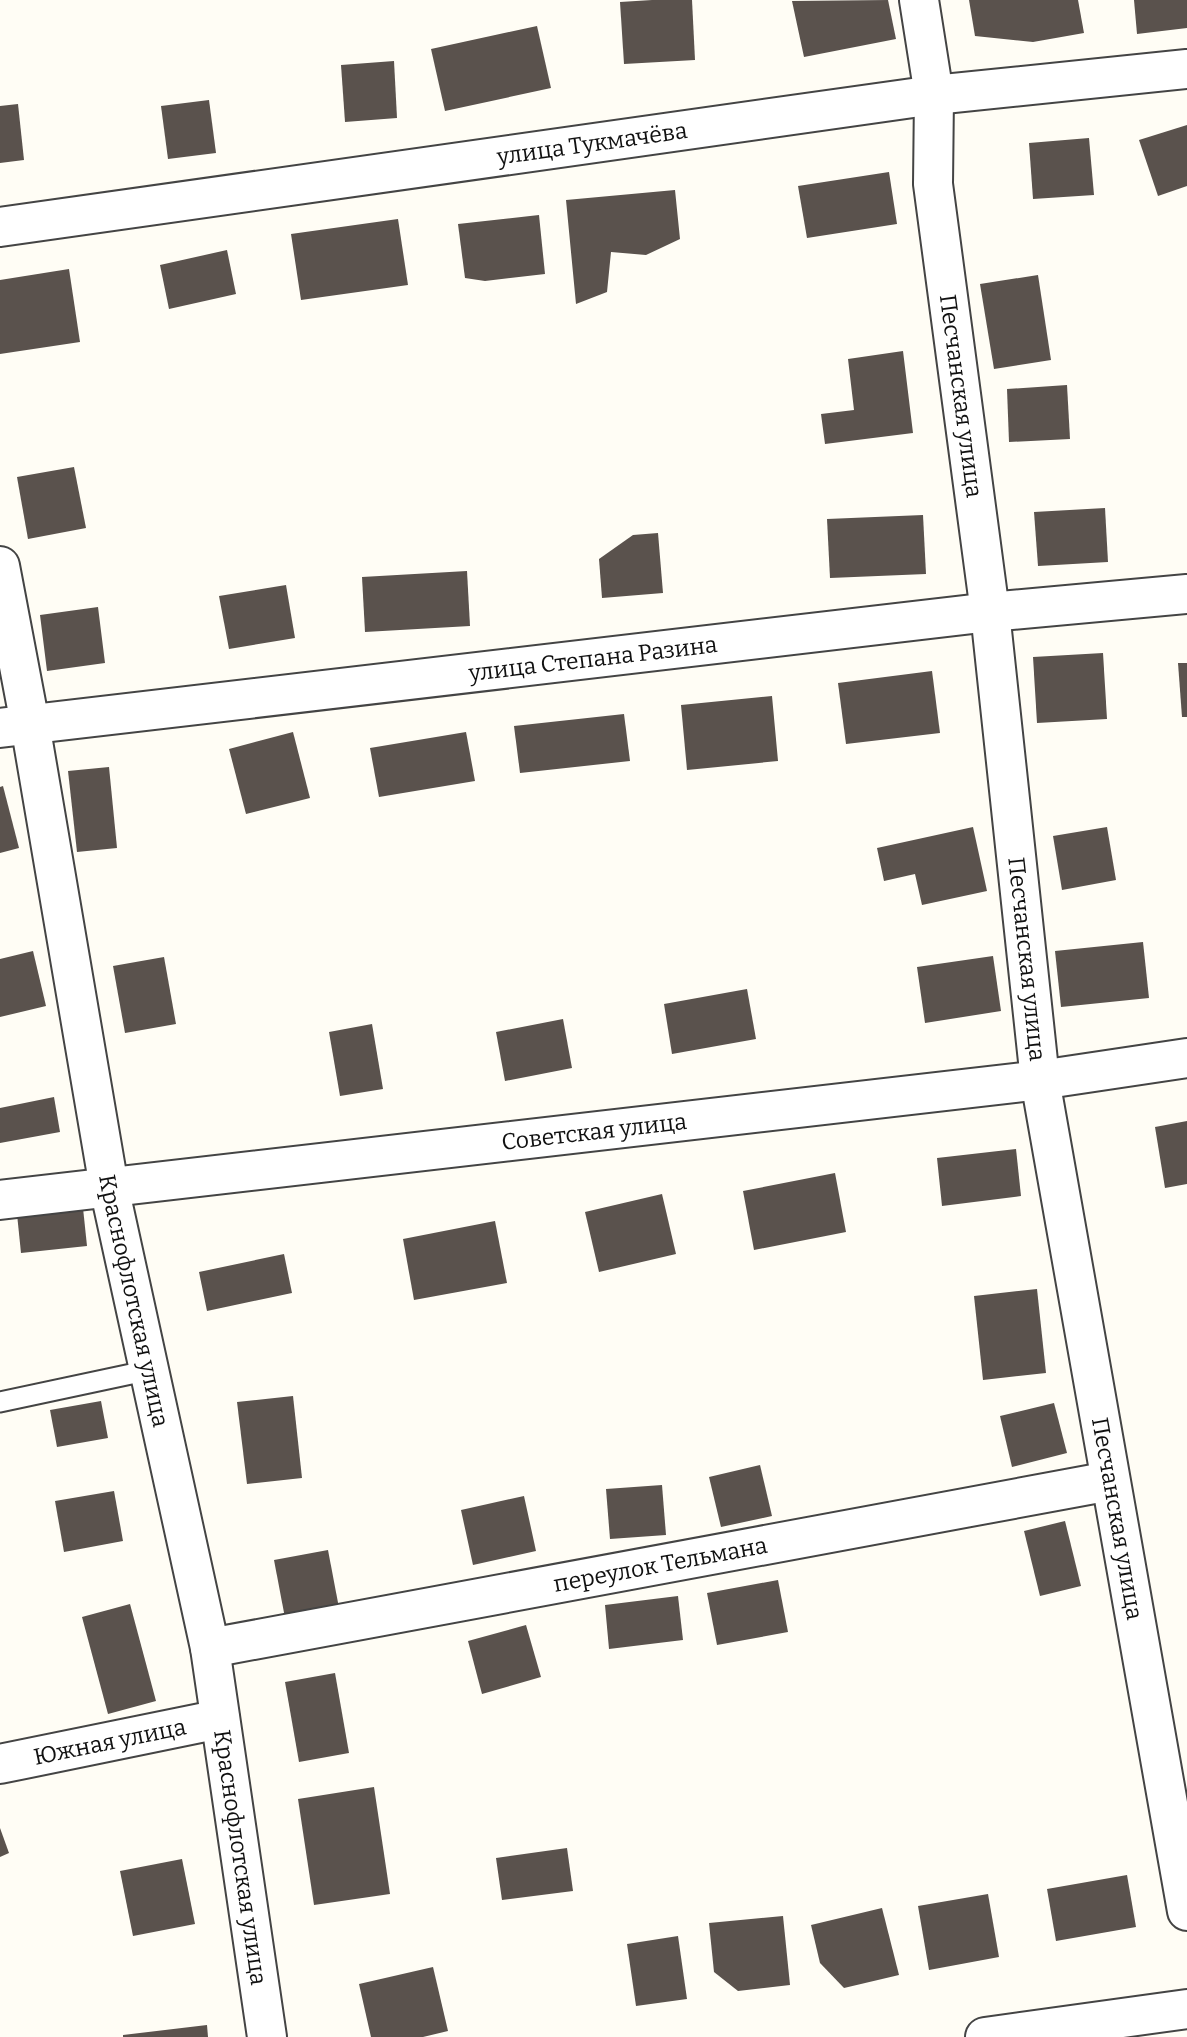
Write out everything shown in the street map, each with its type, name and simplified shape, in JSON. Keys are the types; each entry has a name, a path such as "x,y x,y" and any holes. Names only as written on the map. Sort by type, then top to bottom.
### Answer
{"street":[{"name":"Песчанская улица","path":"919,0 934,95 933,184 990,612 1040,1080 1187,1911"},
{"name":"улица Тукмачёва","path":"0,227 934,95 1187,69"},
{"name":"Краснофлотская улица","path":"0,566 15,726 109,1187 209,1648 267,2037"},
{"name":"улица Степана Разина","path":"15,726 990,612 1187,594"},
{"name":"Советская улица","path":"0,1200 1040,1080 1187,1058"},
{"name":"переулок Тельмана","path":"209,1648 1111,1481"},
{"name":"Южная улица","path":"0,1764 220,1719"},
{"path":"985,2037 1187,2008"}],"lane":[{"path":"0,1402 150,1370"}],"building":[{"path":"692,0 695,60 624,64 620,2"},
{"path":"888,0 896,39 804,57 792,1"},
{"path":"969,0 1078,0 1084,33 1033,42 975,36"},
{"path":"1134,0 1187,0 1187,28 1137,34"},
{"path":"537,26 551,88 445,111 431,49"},
{"path":"394,61 397,118 345,122 341,65"},
{"path":"209,100 216,153 168,159 161,106"},
{"path":"18,104 24,160 0,163 0,106"},
{"path":"1187,125 1187,186 1158,196 1139,140"},
{"path":"1089,138 1094,195 1033,199 1029,143"},
{"path":"889,172 897,224 807,238 798,186"},
{"path":"675,190 680,239 646,255 611,252 607,292 576,304 566,200"},
{"path":"539,215 545,274 485,281 465,278 458,224"},
{"path":"398,219 408,285 301,300 291,234"},
{"path":"227,250 236,294 169,309 160,265"},
{"path":"69,269 80,342 0,354 0,280"},
{"path":"1038,275 1051,360 994,369 980,284"},
{"path":"903,351 913,433 825,444 821,414 854,410 848,359"},
{"path":"1067,385 1070,439 1009,442 1007,389"},
{"path":"74,467 86,528 28,539 17,477"},
{"path":"1105,508 1108,562 1038,566 1034,512"},
{"path":"923,515 926,574 830,578 827,519"},
{"path":"658,533 663,593 602,598 599,559 633,535"},
{"path":"467,571 470,626 365,632 362,577"},
{"path":"286,585 295,638 229,649 219,596"},
{"path":"98,607 105,663 47,671 40,615"},
{"path":"1103,653 1107,719 1037,723 1033,657"},
{"path":"1178,663 1187,663 1187,717 1182,717"},
{"path":"932,671 940,733 846,744 838,683"},
{"path":"772,696 778,761 687,770 681,705"},
{"path":"624,714 630,761 520,773 514,726"},
{"path":"293,732 310,798 246,814 229,749"},
{"path":"466,732 475,781 379,797 370,748"},
{"path":"109,767 117,848 77,852 68,771"},
{"path":"3,786 19,848 0,853 0,787"},
{"path":"973,827 987,891 922,905 915,874 884,881 877,848"},
{"path":"1107,827 1116,880 1062,890 1053,836"},
{"path":"1143,942 1149,998 1061,1007 1055,951"},
{"path":"33,951 46,1006 0,1017 0,959"},
{"path":"993,956 1001,1011 925,1023 917,967"},
{"path":"164,957 176,1024 125,1033 113,966"},
{"path":"747,989 756,1039 672,1054 664,1004"},
{"path":"563,1019 572,1068 505,1081 496,1032"},
{"path":"372,1024 383,1089 340,1096 329,1032"},
{"path":"54,1097 60,1132 0,1143 0,1108"},
{"path":"1187,1121 1187,1184 1165,1188 1155,1127"},
{"path":"1016,1149 1021,1196 942,1206 937,1158"},
{"path":"835,1173 846,1232 754,1250 743,1191"},
{"path":"662,1194 676,1254 599,1272 585,1212"},
{"path":"83,1208 87,1246 21,1253 17,1214"},
{"path":"495,1221 507,1283 414,1300 403,1239"},
{"path":"284,1254 292,1293 207,1311 199,1272"},
{"path":"1037,1289 1046,1373 983,1380 974,1296"},
{"path":"293,1396 302,1478 247,1484 237,1402"},
{"path":"101,1401 108,1438 57,1447 50,1410"},
{"path":"1054,1403 1067,1453 1012,1467 1000,1416"},
{"path":"760,1465 772,1516 721,1527 709,1477"},
{"path":"662,1485 666,1535 610,1539 606,1489"},
{"path":"114,1491 123,1541 64,1552 55,1501"},
{"path":"524,1496 536,1551 473,1565 461,1510"},
{"path":"1065,1521 1081,1586 1040,1596 1024,1531"},
{"path":"328,1550 339,1608 285,1618 274,1560"},
{"path":"778,1580 788,1632 717,1645 707,1593"},
{"path":"678,1596 683,1640 609,1649 605,1605"},
{"path":"130,1604 156,1701 108,1714 82,1617"},
{"path":"526,1625 541,1677 482,1694 468,1641"},
{"path":"335,1673 349,1753 299,1762 285,1682"},
{"path":"374,1787 390,1894 314,1905 298,1799"},
{"path":"0,1828 9,1853 0,1857"},
{"path":"567,1848 573,1891 502,1900 496,1858"},
{"path":"182,1859 195,1924 133,1936 120,1871"},
{"path":"1127,1875 1136,1927 1056,1941 1047,1889"},
{"path":"988,1894 999,1957 929,1970 918,1906"},
{"path":"882,1908 899,1975 844,1988 820,1963 811,1925"},
{"path":"783,1916 790,1985 738,1991 714,1972 709,1923"},
{"path":"678,1936 687,1999 636,2006 627,1944"},
{"path":"433,1967 448,2031 423,2037 371,2037 359,1984"},
{"path":"207,2025 208,2037 123,2037 123,2035"}]}
